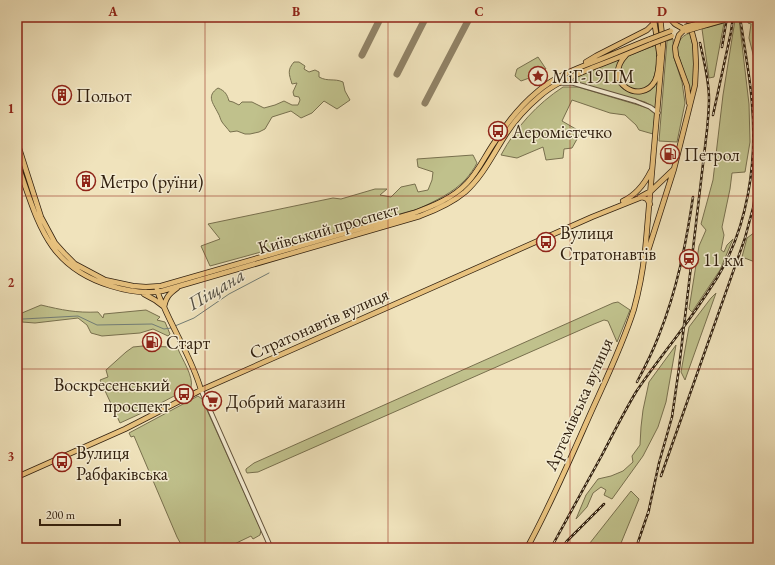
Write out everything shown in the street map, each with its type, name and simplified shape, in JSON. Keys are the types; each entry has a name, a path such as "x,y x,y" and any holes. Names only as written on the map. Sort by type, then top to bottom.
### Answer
{"main road":[{"path":"654,17 661,76"},
{"path":"577,69 596,56 647,30 652,24 654,17"},
{"name":"Артемівська вулиця","path":"527,548 564,473 615,358 634,310 643,267 650,204 664,44 660,17"},
{"path":"670,17 672,22 684,30"},
{"name":"Артемівська вулиця","path":"643,267 674,169 694,85 696,64 695,44 688,17"},
{"path":"650,41 719,18 734,17"},
{"path":"684,30 679,35 674,47 687,86 689,106"},
{"name":"Київський проспект","path":"17,142 41,217 55,243 75,264 106,280 119,283 140,286 166,285 434,206 467,183 502,130 519,109 548,83 577,69 650,41"},
{"name":"Київський проспект","path":"18,165 36,218 51,245 61,258 74,268 104,284 140,292 158,292 420,216 439,209 469,188 481,174 508,131 522,113 541,95 569,78 627,54 650,41"},
{"path":"627,54 621,60 618,75 623,87 637,92 645,90 655,81 658,73 659,57"},
{"path":"557,78 556,80 559,83"},
{"path":"548,83 551,83 552,88"},
{"path":"495,141 500,144"},
{"path":"488,152 494,153"},
{"path":"653,167 655,176 658,178 666,177"},
{"path":"592,217 628,199 646,181 653,167"},
{"name":"Стратонавтів вулиця","path":"17,477 125,429 201,390 635,199 651,190 674,169"},
{"path":"635,199 644,197 650,204"},
{"path":"118,288 119,283"},
{"path":"156,286 201,390"},
{"path":"164,307 168,295 178,287"},
{"path":"140,292 164,307"}],"street":[{"path":"559,83 573,83 635,101 650,107 658,113"},
{"path":"201,390 271,548"}],"green space":[{"path":"748,17 758,17 758,74 749,38 751,24 748,23"},
{"path":"739,19 749,104 750,142 745,172 732,173 722,227 724,235 721,250 724,252 727,245 733,239 720,270 692,312 689,309 699,246 706,230 701,224 713,180 723,95 735,20"},
{"path":"724,23 714,77 709,78 702,29"},
{"path":"690,33 695,64 691,94 678,54 678,44 681,38"},
{"path":"673,39 674,58 682,82 685,103 677,142 659,141 667,41"},
{"path":"656,45 657,54 655,73 653,81 648,87 642,90 634,89 623,84 620,74 622,63 625,59 630,55"},
{"path":"538,57 546,69 521,81 515,76 517,69"},
{"path":"623,57 616,75 619,85 628,91 639,92 651,88 658,80 657,109 645,102 574,83 565,82"},
{"path":"294,62 299,62 305,66 304,69 309,72 315,70 319,72 319,77 343,82 345,91 350,100 337,109 324,101 312,113 301,118 291,111 272,117 265,129 259,132 245,134 237,131 230,132 222,122 213,103 211,97 214,91 218,88 220,89 225,93 229,101 239,105 242,102 252,102 264,108 284,101 292,105 298,105 300,100 299,97 294,96 293,92 297,83 292,84 289,75 290,67"},
{"path":"563,87 578,87 648,108 655,114 653,134 639,130 636,125 625,115 610,113 572,100 562,121 581,132 572,148 564,149 563,158 546,160 543,147 517,158 501,155 513,135 528,117 544,101"},
{"path":"473,155 477,163 461,184 450,193 418,209 210,266 201,246 220,239 208,224 333,198 341,199 375,189 387,189 380,195 391,197 401,187 415,184 418,192 428,190 433,172 418,167 417,159"},
{"path":"755,232 758,235 758,252 755,262 742,257 747,238"},
{"path":"716,293 685,380 681,372 689,327"},
{"path":"618,302 630,310 617,342 608,321 604,320 258,472 247,473 246,471 246,469 254,463"},
{"path":"41,305 69,311 98,312 103,318 104,314 146,310 160,317 157,320 165,322 170,334 168,336 153,329 140,333 102,336 91,333 87,325 78,318 35,323 22,322 22,313"},
{"path":"676,345 666,402 658,427 643,456 612,499 604,495 606,490 601,487 593,493 587,507 576,519 586,495 598,479 623,471 633,462 632,456 640,445 643,410 649,382"},
{"path":"133,347 171,347 178,349 191,378 191,387 120,423 100,380 108,377 106,370 126,352"},
{"path":"198,396 202,399 261,530 260,535 253,539 251,536 226,548 183,548 134,436 131,437 129,433"},
{"path":"631,491 639,499 619,548 586,548"}],"waterway":[{"name":"Піщана","path":"175,326 194,318 229,294 269,273"},
{"name":"Піщана","path":"23,319 78,316 97,325 152,324 164,329 171,328"}],"taxiway":[{"path":"362,55 381,17"},
{"path":"397,74 426,17"},
{"path":"425,103 470,17"}],"railway":[{"path":"722,47 727,17"},
{"path":"713,115 733,17"},
{"path":"551,548 636,392 712,286 728,258 736,238 748,194 753,149 751,93 740,17"},
{"path":"648,514 659,463 672,417 707,130 709,92 700,43"},
{"path":"661,476 745,238 753,208 758,180"},
{"path":"637,382 654,347 671,301 684,249 693,197"},
{"path":"562,548 567,541 604,504"},
{"path":"636,548 649,510"}],"place":[{"name":"МіГ-19ПМ","path":"538,76"},
{"name":"Польот","path":"62,95"},
{"name":"Аеромістечко","path":"498,131"},
{"name":"Петрол","path":"670,154"},
{"name":"Метро (руїни)","path":"86,181"},
{"name":"Вулиця Стратонавтів","path":"546,242"},
{"name":"11 км","path":"689,259"},
{"name":"Старт","path":"152,342"},
{"name":"Воскресенський проспект","path":"184,394"},
{"name":"Добрий магазин","path":"212,401"},
{"name":"Вулиця Рабфаківська","path":"62,462"}]}
